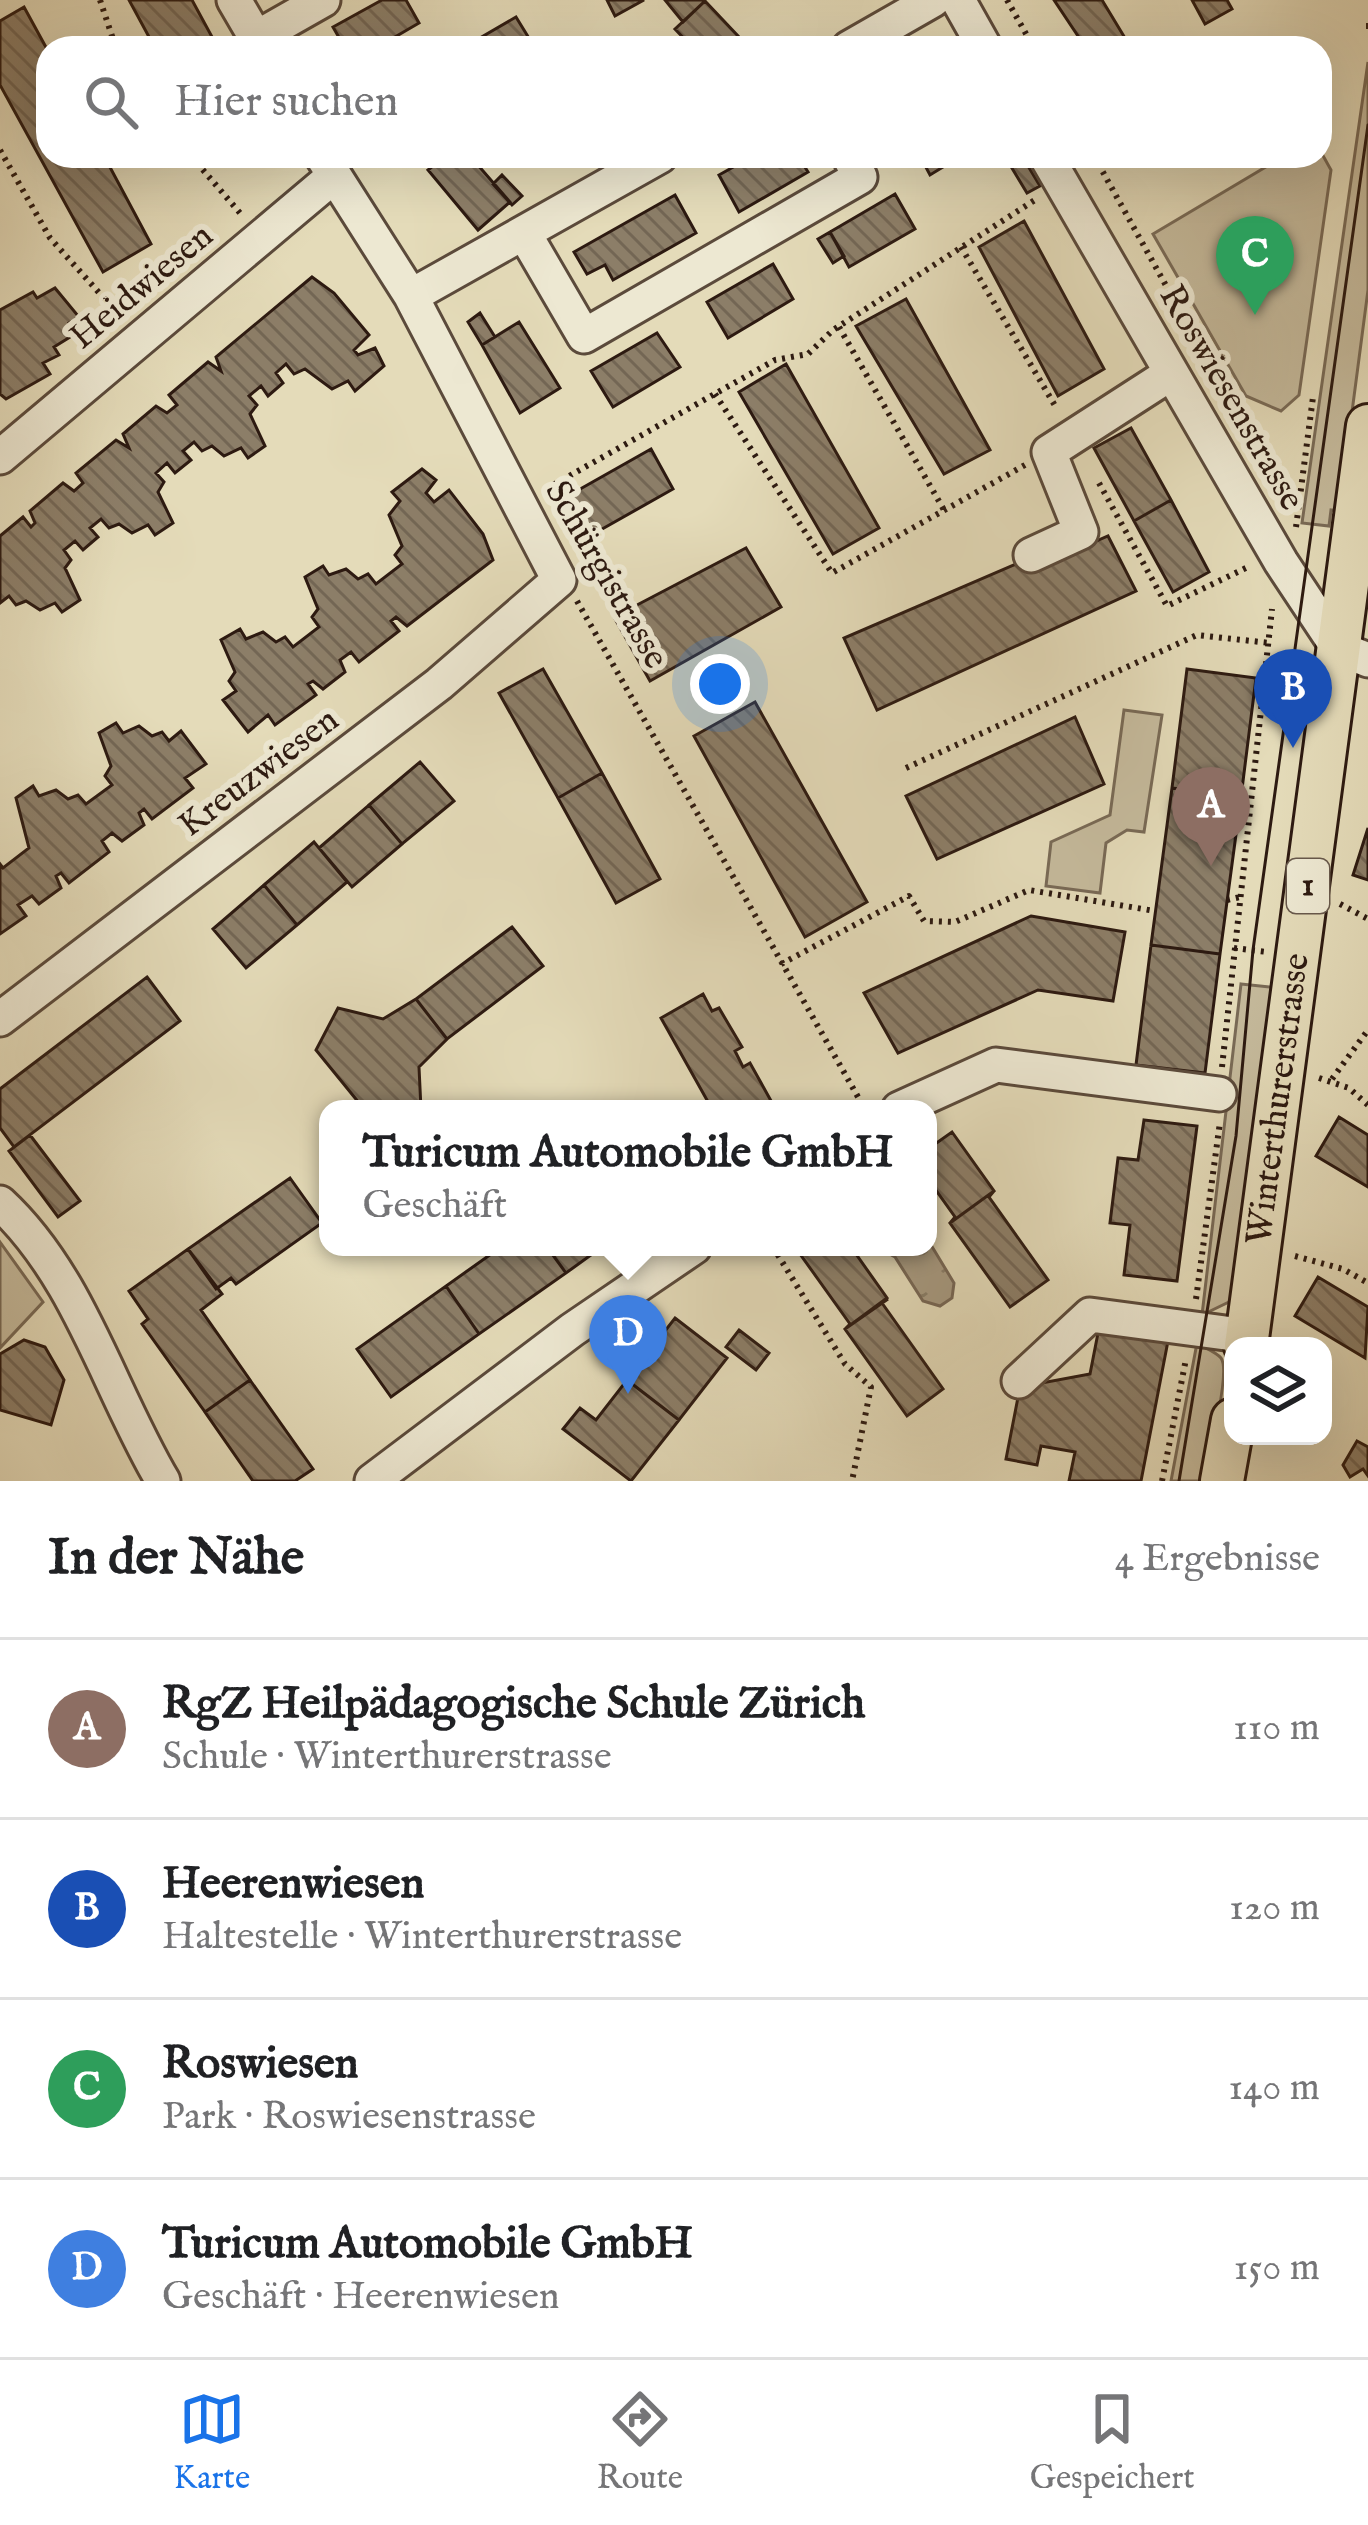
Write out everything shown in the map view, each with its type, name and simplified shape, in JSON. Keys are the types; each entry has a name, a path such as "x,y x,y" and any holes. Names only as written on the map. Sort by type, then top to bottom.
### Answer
{"main road":[{"name":"Winterthurerstrasse","path":"1248,1337 1353,654 1368,426"},
{"path":"1222,1481 1228,1445"}],"street":[{"path":"234,0 255,36"},
{"path":"269,36 323,0"},
{"path":"870,36 933,0"},
{"path":"958,0 978,36"},
{"name":"Heidwiesen","path":"0,457 326,168"},
{"name":"Schürgistrasse","path":"329,168 411,296 559,580"},
{"path":"411,296 639,168"},
{"path":"524,233 584,336 860,177 855,168"},
{"name":"Roswiesenstrasse","path":"1054,170 1170,374 1353,654"},
{"path":"1031,555 1082,532 1061,443 1170,374"},
{"name":"Kreuzwiesen","path":"0,1019 440,684 559,580"},
{"path":"919,1100 996,1065 1219,1094"},
{"path":"0,1203 46,1260 93,1338 107,1378 163,1481"},
{"path":"372,1481 572,1330 681,1256"},
{"path":"1019,1381 1090,1315 1192,1327 1231,1337"}],"path":[{"path":"100,0 112,36"},
{"path":"1007,0 1027,36"},
{"path":"0,150 50,238 130,326"},
{"path":"200,168 250,225"},
{"path":"1101,168 1189,327 1299,506 1313,398"},
{"path":"539,493 775,360 808,354 838,327 961,247 1054,170"},
{"path":"961,247 1061,443 1167,606 1259,562"},
{"path":"838,327 944,510"},
{"path":"716,394 832,572 1061,443"},
{"name":"Schürgistrasse","path":"559,580 577,601 858,1097"},
{"path":"1162,1481 1192,1327 1221,1116 1219,1094 1272,602"},
{"path":"906,768 1197,635 1270,643"},
{"path":"781,964 909,896 924,921 955,922 1030,890 1155,911"},
{"path":"1227,901 1240,897"},
{"path":"1327,899 1368,919"},
{"path":"1234,948 1279,953"},
{"path":"1332,1079 1368,1030"},
{"path":"1304,1076 1332,1079 1368,1105"},
{"path":"1280,1252 1343,1269 1368,1283"},
{"path":"778,1256 845,1364 871,1387 852,1481"}],"shaded area":[{"path":"1368,62 1368,290 1339,511 1331,510 1329,526 1302,523"},
{"path":"1264,168 1330,168 1299,395 1281,411 1246,396 1153,234"},
{"path":"1124,710 1162,715 1144,832 1127,830 1106,843 1100,893 1046,886 1051,842 1110,815"},
{"path":"1241,984 1278,988 1235,1299 1202,1315"},
{"path":"0,1242 43,1302 0,1348"},
{"path":"1197,1343 1221,1358 1218,1417 1203,1481 1171,1481"}],"water":[{"path":"937,1255 954,1283 952,1298 940,1306 923,1301 895,1257"}],"building":[{"path":"129,0 192,0 212,36 148,36"},
{"path":"382,0 406,0 419,23 397,36 338,36 333,27"},
{"path":"607,0 644,0 615,16"},
{"path":"665,0 704,0 705,1 683,22"},
{"path":"1054,0 1102,0 1124,36 1078,36"},
{"path":"1192,0 1227,0 1232,9 1205,24"},
{"path":"705,1 737,36 682,36 675,29"},
{"path":"24,7 40,36 36,36 36,150 0,85 0,21"},
{"path":"516,17 528,36 483,36"},
{"path":"46,168 110,168 151,244 103,272"},
{"path":"480,168 510,202 478,230 428,170"},
{"path":"732,168 806,168 808,172 739,212 719,175"},
{"path":"1012,168 1029,168 1040,186 1027,193"},
{"path":"502,175 522,196 512,205 493,184"},
{"path":"895,194 915,229 849,267 830,232"},
{"path":"675,195 696,233 613,280 605,265 587,274 574,252"},
{"path":"1024,221 1104,369 1058,396 979,247"},
{"path":"830,232 844,256 833,263 818,239"},
{"path":"773,264 793,299 728,338 707,302"},
{"path":"312,277 334,293 369,335 354,350 358,355 375,348 384,366 355,391 348,381 332,389 305,369 294,374 286,364 276,373 283,383 268,396 261,386 249,396 257,405 250,414 265,446 248,458 241,448 224,456 212,446 202,451 194,442 183,451 191,460 175,473 167,463 156,473 164,482 158,492 173,523 155,535 148,525 132,533 119,524 109,528 101,519 90,528 98,537 83,550 75,541 64,550 71,560 65,568 80,600 62,612 55,603 40,610 26,601 16,605 9,596 0,603 0,536 23,517 31,527 35,523 30,511 63,483 74,491 83,483 76,473 116,440 129,448 123,434 156,406 167,413 177,405 169,395 208,362 221,371 216,357"},
{"path":"55,288 79,317 69,323 75,334 54,347 59,355 43,363 50,374 6,399 0,394 0,310 33,292 37,298"},
{"path":"906,299 990,450 944,474 856,326"},
{"path":"480,313 495,337 482,345 468,322"},
{"path":"519,322 560,388 520,413 482,345"},
{"path":"657,333 680,367 613,407 591,371"},
{"path":"786,364 879,528 833,554 739,392"},
{"path":"1131,428 1171,500 1134,521 1094,448"},
{"path":"651,449 673,489 588,537 566,497"},
{"path":"422,469 436,480 426,493 434,502 449,490 483,534 493,560 407,626 396,617 391,621 399,631 359,662 351,652 340,660 345,672 323,689 313,681 308,684 316,695 275,725 268,715 248,732 223,700 236,691 229,681 235,672 221,640 240,629 246,639 263,632 276,642 285,637 293,647 319,627 312,617 318,609 305,577 323,566 329,575 346,569 358,579 368,574 376,584 402,564 395,555 402,546 389,515 400,501 392,492"},
{"path":"1171,500 1209,572 1173,592 1134,521"},
{"path":"1108,536 1136,591 877,710 844,638 1023,561 1028,571"},
{"path":"746,548 781,607 650,681 614,617"},
{"path":"543,669 602,773 558,798 499,693"},
{"path":"1187,669 1256,678 1241,797 1172,788"},
{"path":"755,702 867,902 805,937 694,736"},
{"path":"1075,717 1104,784 937,859 906,796"},
{"path":"116,723 123,733 139,726 152,736 162,732 169,741 181,731 206,764 185,778 193,788 152,819 144,809 139,813 144,825 122,841 112,833 102,841 109,852 69,883 61,873 56,876 61,888 39,904 32,896 18,905 26,916 0,934 0,864 3,868 29,848 16,798 33,786 39,796 56,790 68,799 78,795 86,804 112,785 105,776 111,766 99,733"},
{"path":"420,762 454,801 402,844 369,805"},
{"path":"602,773 660,879 616,903 558,798"},
{"path":"1172,788 1241,797 1220,954 1151,945"},
{"path":"369,805 402,844 352,887 319,848"},
{"path":"1368,828 1368,880 1353,875"},
{"path":"314,842 347,882 297,925 264,885"},
{"path":"264,885 297,925 246,968 213,929"},
{"path":"1031,916 1125,932 1113,1001 1038,990 898,1053 864,993"},
{"path":"512,927 543,966 447,1039 416,999"},
{"path":"1151,945 1220,954 1205,1073 1136,1065"},
{"path":"147,977 180,1021 14,1147 0,1128 0,1089"},
{"path":"703,994 712,1011 719,1008 742,1047 735,1051 743,1067 750,1063 771,1100 707,1100 661,1018"},
{"path":"416,999 447,1039 419,1067 421,1100 357,1100 316,1050 338,1008 383,1019"},
{"path":"1339,1117 1368,1135 1368,1187 1316,1156"},
{"path":"1144,1120 1197,1126 1177,1281 1124,1275 1130,1225 1110,1223 1118,1158 1138,1160"},
{"path":"952,1132 994,1191 950,1223 955,1217 937,1192 937,1143"},
{"path":"30,1135 80,1201 58,1217 9,1151"},
{"path":"290,1178 319,1219 319,1225 236,1284 231,1278 216,1289 188,1249"},
{"path":"994,1191 989,1197 1048,1280 1010,1307 950,1223"},
{"path":"188,1249 222,1294 201,1310 250,1380 205,1412 142,1324 148,1319 129,1291"},
{"path":"488,1256 554,1256 566,1273 479,1334 446,1286"},
{"path":"554,1256 590,1256 566,1273"},
{"path":"801,1256 857,1256 887,1298 845,1329 850,1324"},
{"path":"1318,1277 1368,1307 1365,1358 1332,1337 1295,1316"},
{"path":"446,1286 479,1334 391,1397 357,1349"},
{"path":"882,1303 943,1389 907,1416 845,1329"},
{"path":"675,1318 727,1358 679,1420 627,1380"},
{"path":"1099,1328 1168,1341 1141,1481 1069,1481 1075,1452 1041,1446 1037,1465 1006,1459 1020,1387 1090,1374"},
{"path":"739,1330 769,1353 756,1370 726,1347"},
{"path":"24,1340 45,1347 64,1380 51,1425 0,1410 0,1354"},
{"path":"250,1380 313,1469 295,1481 253,1481 205,1412"},
{"path":"627,1380 679,1420 631,1481 563,1429 580,1408 596,1420"},
{"path":"1357,1441 1368,1447 1368,1476 1363,1469 1350,1477 1343,1465"}],"tram line":[{"path":"1179,1481 1236,1136 1253,950 1368,125"}],"place":[{"name":"Roswiesen","path":"1255,315"},
{"name":"Heerenwiesen","path":"1293,748"},
{"name":"RgZ Heilpädagogische Schule Zürich","path":"1211,866"},
{"name":"Turicum Automobile GmbH","path":"628,1394"}]}
